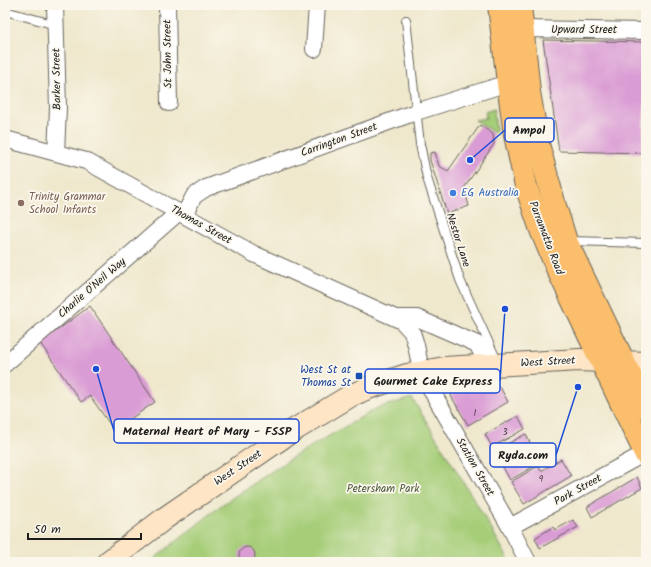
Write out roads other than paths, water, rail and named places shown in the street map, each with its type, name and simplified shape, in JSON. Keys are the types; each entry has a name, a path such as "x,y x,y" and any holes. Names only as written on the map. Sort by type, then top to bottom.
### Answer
{"highway":[{"name":"Parramatta Road","path":"500,5 515,135 526,186 541,230 556,266 613,362 646,408"},
{"name":"Parramatta Road","path":"520,5 530,92 538,144 547,180 566,241 613,362 645,454"}],"main road":[{"name":"West Street","path":"108,562 165,518 289,433 350,396 374,386 421,371 444,368 579,360 646,363"}],"street":[{"name":"Barker Street","path":"55,5 58,108 56,153"},
{"name":"St John Street","path":"168,5 169,103"},
{"path":"314,49 316,5"},
{"name":"Upward Street","path":"522,29 646,31"},
{"name":"Carrington Street","path":"181,214 194,196 206,188 416,112 508,83"},
{"name":"Thomas Street","path":"5,139 86,161 254,254 402,321 412,332 421,371"},
{"name":"Charlie O'Neil Way","path":"5,364 181,214"},
{"name":"Thomas Street","path":"396,318 417,318 477,344 493,364"},
{"name":"Station Street","path":"421,371 510,527 528,562"},
{"name":"Park Street","path":"510,527 645,454"}],"lane":[{"path":"5,11 56,25"},
{"name":"Nestor Lane","path":"406,20 420,144 427,178 460,280 493,364"},
{"path":"566,241 646,243"}],"place":[{"name":"Ampol","path":"470,160"},
{"name":"EG Australia","path":"453,193"},
{"name":"Trinity Grammar School Infants","path":"21,203"},
{"name":"Gourmet Cake Express","path":"505,309"},
{"name":"Maternal Heart of Mary - FSSP","path":"96,369"},
{"name":"West St at Thomas St","path":"359,376"},
{"name":"Ryda.com","path":"578,387"}],"park label":[{"name":"Petersham Park","path":"383,489"}]}
